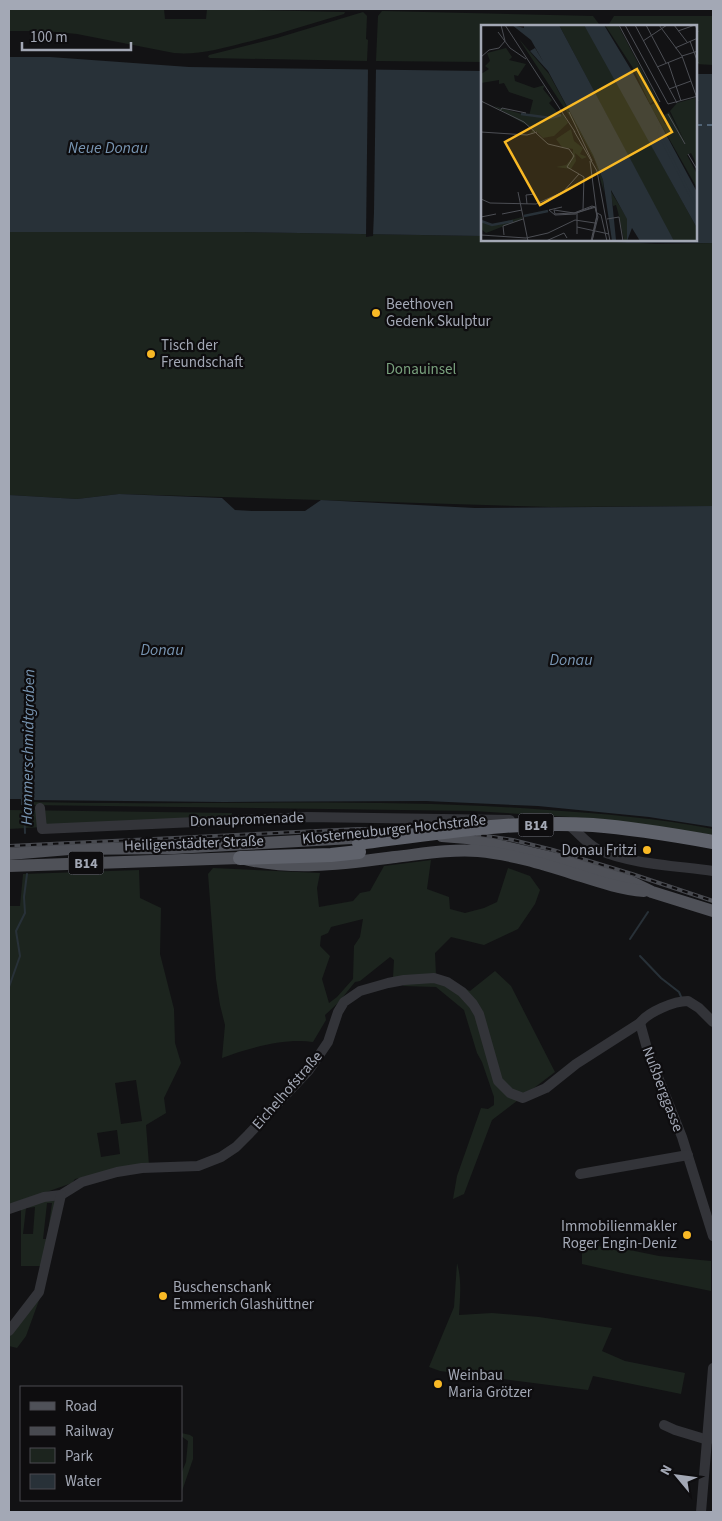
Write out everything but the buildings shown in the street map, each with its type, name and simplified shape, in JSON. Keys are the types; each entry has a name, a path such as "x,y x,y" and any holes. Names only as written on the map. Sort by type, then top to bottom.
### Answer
{"highway":[{"name":"Klosterneuburger Hochstraße","path":"292,855 359,843 510,825 593,825 713,842"},
{"name":"Klosterneuburger Hochstraße","path":"292,855 331,855 474,837 539,833 592,835 713,851"},
{"name":"Heiligenstädter Straße","path":"240,858 292,855"}],"main road":[{"path":"9,854 68,849 174,848 271,844 420,834 467,838 561,860 629,881 652,892 713,911"},
{"path":"240,858 264,864 294,866 361,862 438,852 476,851 500,854 572,873 625,890 652,892"},
{"name":"Heiligenstädter Straße","path":"9,866 240,858"}],"street":[{"name":"Donaupromenade","path":"40,808 42,829 307,817 564,822 598,850 616,856 649,863 713,871"},
{"name":"Eichelhofstraße","path":"9,1209 44,1197 60,1195 82,1182 117,1172 142,1168 198,1166 221,1157 236,1147 309,1070 328,1042 341,1006 348,998 364,989 404,980 425,978 440,980 456,987 468,998 479,1014 498,1081 510,1093 523,1098 546,1088 576,1064 640,1024 646,1017 672,1004 688,1000 713,1022"},
{"name":"Nußberggasse","path":"640,1024 648,1052 669,1101 688,1155 713,1236"},
{"path":"580,1174 688,1155"},
{"path":"9,1331 39,1292 60,1195"},
{"path":"701,1512 713,1368"},
{"path":"664,1426 708,1440"}],"green space":[{"path":"9,9 164,9 165,19 206,19 207,9 345,12 344,14 256,40 209,51 174,53 77,34 46,31 9,31"},
{"path":"382,11 593,16 599,24 609,24 614,16 713,16 713,65 697,64 697,25 481,25 481,62 376,61 378,16"},
{"path":"363,12 367,16 367,61 208,57 209,55 277,38"},
{"name":"Donauinsel","path":"9,232 243,232 481,236 481,241 713,243 713,506 551,507 119,494 77,499 9,495"},
{"path":"31,802 354,803 483,806 652,819 713,829 713,835 603,819 473,811 28,805"},
{"path":"9,810 232,814 230,816 9,829"},
{"path":"431,860 427,889 449,897 450,909 465,913 497,902 508,868 530,876 540,890 535,904 518,929 484,945 451,937 435,953 436,975 470,991 495,971 511,986 555,1072 492,1120 464,1194 453,1199 457,1176 481,1108 488,1109 494,1105 494,1097 477,1053 464,1010 436,987 403,986 409,978 393,978 394,960 390,957 360,981 355,982 338,1003 325,1015 326,1020 313,1042 291,1041 267,1045 222,1058 225,1025 216,979 208,874 213,868 320,873 317,888 319,907 353,901 360,893 370,891 384,866","holes":["363,919 360,937 354,946 353,979 329,1003 322,979 330,956 320,946 321,936 328,933 331,927"]},
{"path":"139,870 140,898 161,908 160,954 174,1009 175,1043 181,1063 164,1098 166,1113 146,1125 149,1165 123,1168 75,1179 72,1183 24,1200 9,1211 9,906 20,906 23,874","holes":["136,1080 142,1121 121,1124 115,1083","117,1130 120,1154 101,1157 97,1133"]},
{"path":"54,1199 56,1203 44,1266 21,1266 21,1208","holes":["47,1203 52,1203 47,1239 43,1239","35,1207 33,1234 23,1234 26,1208"]},
{"path":"610,1246 659,1256 711,1261 711,1291 582,1264 582,1247"},
{"path":"457,1263 460,1282 459,1315 492,1313 539,1317 612,1328 602,1351 625,1361 685,1373 681,1394 593,1376 588,1390 440,1371 429,1367 454,1307"},
{"path":"42,1292 26,1336 17,1348 9,1346 9,1334"},
{"path":"182,1433 193,1437 193,1459 182,1491 182,1472 186,1462 188,1441 182,1437"}],"water":[{"name":"Neue Donau","path":"9,57 50,57 189,67 481,71 481,236 243,232 9,232"},
{"path":"697,74 713,74 713,243 628,243 604,241 697,241"},
{"name":"Donau","path":"119,494 222,498 235,510 252,511 305,511 321,500 475,508 713,506 713,827 649,817 538,806 426,801 224,802 28,800 28,805 21,805 21,799 9,799 9,495 77,499"}],"pier":[{"path":"368,67 376,67 373,236 366,237"}],"waterway":[{"name":"Hammerschmidtgraben","path":"24,803 25,833"},
{"name":"Hammerschmidtgraben","path":"9,987 20,956 16,931 25,913 24,897 27,874"},
{"path":"630,939 648,912"},
{"path":"640,956 661,978 679,992 682,999"}],"ferry route":[{"path":"697,125 713,125"}],"railway":[{"path":"9,846 358,829 454,831 513,840 553,850 713,901"}],"place":[{"name":"Beethoven Gedenk Skulptur","path":"376,313"},
{"name":"Tisch der Freundschaft","path":"151,354"},
{"name":"Donau Fritzi","path":"647,850"},
{"name":"Immobilienmakler Roger Engin-Deniz","path":"687,1235"},
{"name":"Buschenschank Emmerich Glashüttner","path":"163,1296"},
{"name":"Weinbau Maria Grötzer","path":"438,1384"}]}
